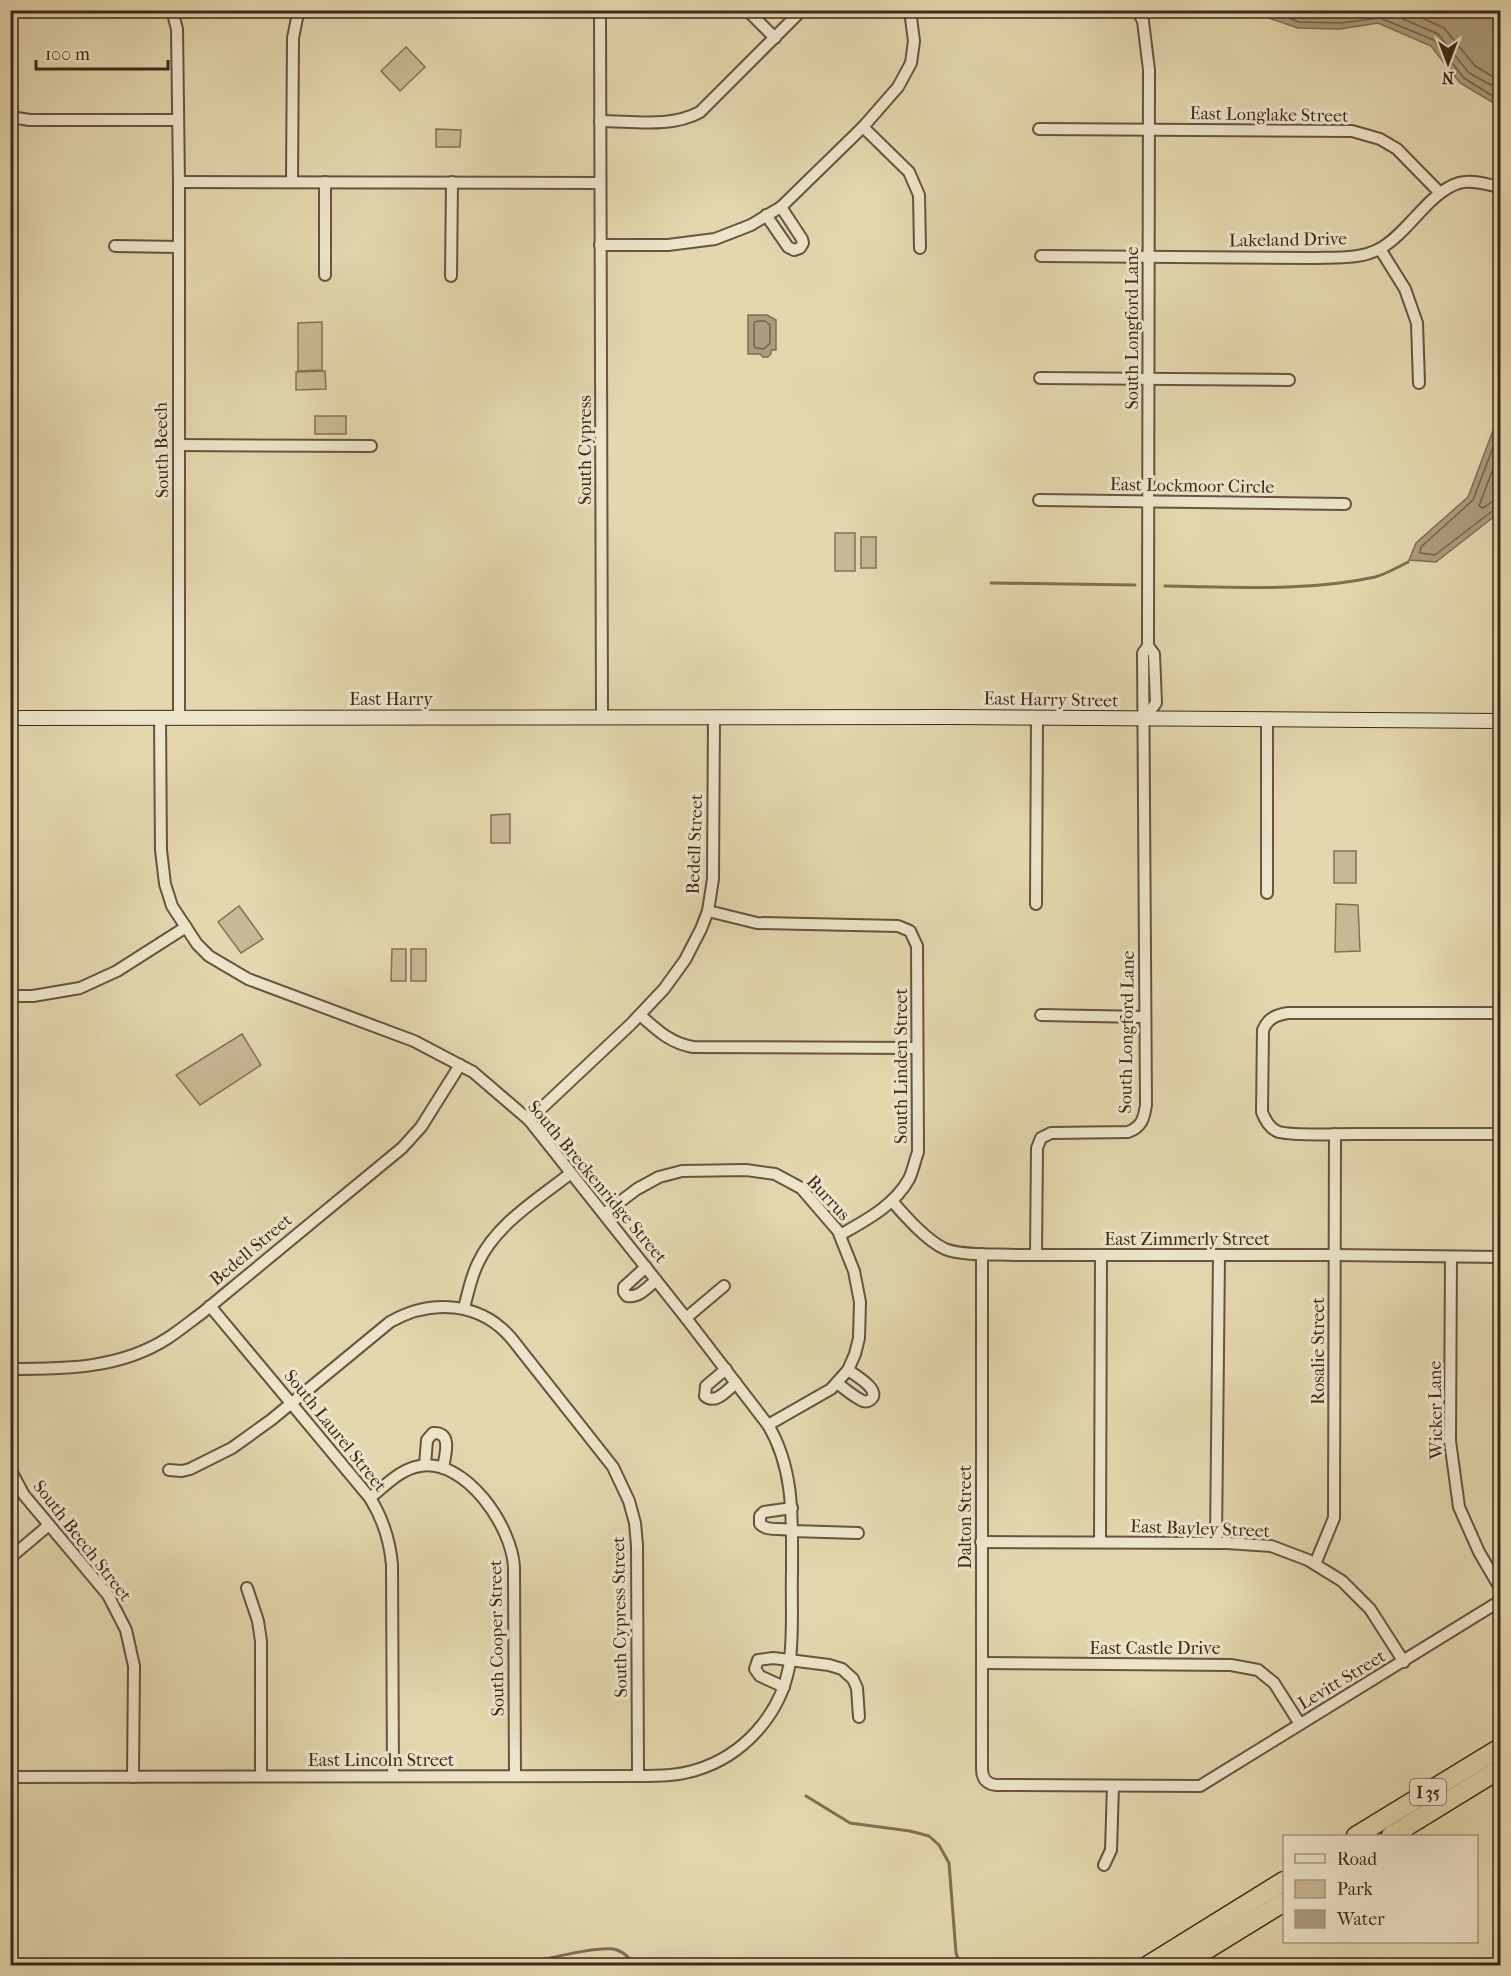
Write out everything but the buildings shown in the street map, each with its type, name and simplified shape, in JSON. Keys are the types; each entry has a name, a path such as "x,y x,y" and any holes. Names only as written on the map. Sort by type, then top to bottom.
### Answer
{"highway":[{"name":"I 35","path":"1358,1835 1500,1748"},
{"name":"I 35","path":"1393,1835 1500,1769"},
{"path":"1147,1965 1283,1882"},
{"path":"1180,1965 1283,1903"}],"main road":[{"name":"East Harry","path":"179,717 602,717"},
{"path":"10,718 179,717"},
{"name":"East Harry Street","path":"602,717 1500,721"}],"street":[{"path":"172,10 177,29 179,182 600,183 600,10"},
{"path":"292,182 292,38 301,10"},
{"path":"747,10 775,38"},
{"path":"600,121 672,122 693,116 707,107 802,10"},
{"path":"600,245 668,245 715,239 751,225 781,207 863,127 898,87 911,63 914,41 908,10"},
{"name":"South Longford Lane","path":"1036,1255 1037,1148 1041,1138 1051,1133 1136,1130 1144,1119 1146,1105 1143,653 1148,646 1149,70 1143,21 1137,10"},
{"path":"10,117 30,120 178,120"},
{"path":"863,127 909,172 919,195 920,248"},
{"name":"East Longlake Street","path":"1040,129 1352,131 1380,139 1396,149 1439,192"},
{"name":"South Beech","path":"179,182 179,717"},
{"path":"325,182 325,275"},
{"path":"451,276 452,182"},
{"path":"1439,192 1460,182 1500,187"},
{"name":"South Cypress","path":"600,183 602,717"},
{"name":"Lakeland Drive","path":"1041,256 1312,258 1356,256 1380,249 1408,227 1439,192"},
{"path":"766,215 788,247 794,250 800,248 803,243 802,239 781,207"},
{"path":"115,246 179,246"},
{"path":"1380,249 1405,289 1417,323 1419,383"},
{"path":"1040,378 1289,380"},
{"path":"179,445 371,446"},
{"name":"East Lockmoor Circle","path":"1039,500 1345,504"},
{"name":"South Breckenridge Street","path":"160,717 161,850 165,884 172,906 209,956 248,979 414,1041 473,1072 528,1119 768,1425 784,1463 792,1508 790,1660 784,1687 770,1716 743,1744"},
{"name":"Bedell Street","path":"528,1119 640,1015 664,989 694,945 708,911 713,879 714,717"},
{"path":"1036,904 1037,718"},
{"path":"1267,893 1268,719"},
{"name":"South Linden Street","path":"708,911 757,923 898,926 910,931 917,946 918,1152 909,1178 892,1202 840,1235"},
{"path":"10,996 33,996 80,988 117,971 186,927"},
{"path":"1500,1013 1288,1012 1279,1014 1270,1019 1263,1030 1262,1112 1265,1121 1279,1131 1335,1134 1500,1134"},
{"path":"640,1015 665,1037 680,1045 693,1047 918,1048"},
{"path":"1041,1015 1144,1017"},
{"name":"Bedell Street","path":"10,1369 83,1367 126,1358 168,1338 402,1148 421,1127 460,1065"},
{"name":"Rosalie Street","path":"1315,1564 1334,1518 1335,1134"},
{"name":"Burrus","path":"604,1214 637,1189 659,1177 682,1171 746,1170 775,1174 801,1188 840,1235 854,1271 861,1302 858,1346 848,1370 837,1383 824,1394 768,1425"},
{"path":"169,1470 190,1469 232,1448 398,1317 435,1306 464,1308 478,1263 496,1234 571,1173"},
{"name":"East Zimmerly Street","path":"892,1202 918,1230 945,1249 982,1254 1500,1257"},
{"name":"Dalton Street","path":"982,1254 982,1769 985,1781 996,1785 1113,1786"},
{"path":"1100,1542 1101,1255"},
{"path":"1216,1543 1219,1256"},
{"name":"Wicker Lane","path":"1451,1257 1450,1441 1459,1507 1479,1552 1500,1588"},
{"path":"646,1267 624,1287 627,1296 633,1297 641,1294 656,1280"},
{"path":"686,1318 724,1286"},
{"name":"South Laurel Street","path":"210,1306 370,1498 386,1531 392,1565 393,1776"},
{"name":"South Cypress Street","path":"464,1308 487,1317 506,1333 613,1467 625,1489 635,1523 637,1545 638,1776"},
{"path":"726,1369 706,1386 705,1396 715,1399 736,1383"},
{"path":"837,1383 861,1400 871,1399 872,1389 848,1370"},
{"path":"370,1498 402,1472 425,1465 427,1440 433,1433 439,1433 447,1441 444,1468"},
{"name":"South Cooper Street","path":"425,1465 444,1468 463,1478 502,1526 512,1550 515,1776"},
{"name":"South Beech Street","path":"10,1469 24,1495 108,1595 126,1630 134,1666 133,1777"},
{"path":"792,1508 764,1512 760,1516 761,1526 792,1531 858,1533"},
{"path":"10,1558 49,1525"},
{"name":"East Bayley Street","path":"981,1542 1216,1543 1271,1546 1308,1560 1342,1581 1370,1609 1404,1662"},
{"path":"247,1588 258,1622 261,1641 261,1776"},
{"name":"Levitt Street","path":"1113,1786 1200,1786 1500,1601"},
{"path":"784,1687 758,1674 755,1666 758,1660 764,1658 790,1660 835,1666 845,1671 853,1679 857,1688 859,1717"},
{"name":"East Castle Drive","path":"982,1664 1231,1665 1258,1670 1274,1683 1300,1724"},
{"name":"East Lincoln Street","path":"10,1777 669,1776 696,1771 716,1762 743,1744"},
{"path":"1104,1865 1111,1850 1113,1786"}],"green space":[{"path":"406,47 425,67 400,91 381,71"},
{"path":"436,129 461,130 460,147 436,147"},
{"path":"322,322 322,370 298,371 298,323"},
{"path":"325,371 326,389 296,390 296,372"},
{"path":"315,416 346,416 346,434 315,434"},
{"path":"835,533 855,533 855,571 835,571"},
{"path":"861,537 876,537 876,568 861,568"},
{"path":"510,814 510,843 491,843 491,815"},
{"path":"1334,851 1356,851 1356,883 1334,883"},
{"path":"1336,904 1358,905 1360,951 1335,952"},
{"path":"239,906 263,939 241,953 218,922"},
{"path":"392,949 406,949 406,981 391,981"},
{"path":"411,949 426,949 426,981 411,981"},
{"path":"242,1034 261,1065 200,1105 176,1075"}],"water":[{"path":"1248,11 1500,11 1500,104 1492,102 1460,83 1431,46 1378,23 1340,29 1298,28"},
{"path":"748,315 767,315 776,320 776,350 771,350 768,357 748,354"},
{"path":"1500,412 1500,512 1436,562 1409,560 1416,543 1468,497"}],"waterway":[{"path":"1165,586 1270,588 1323,585 1375,577 1408,562"},
{"path":"991,583 1135,585"},
{"path":"806,1796 850,1823 910,1831 929,1836 939,1845 949,1863 956,1953 961,1966"},
{"path":"514,1966 597,1949 617,1950 623,1953 634,1966"}]}
